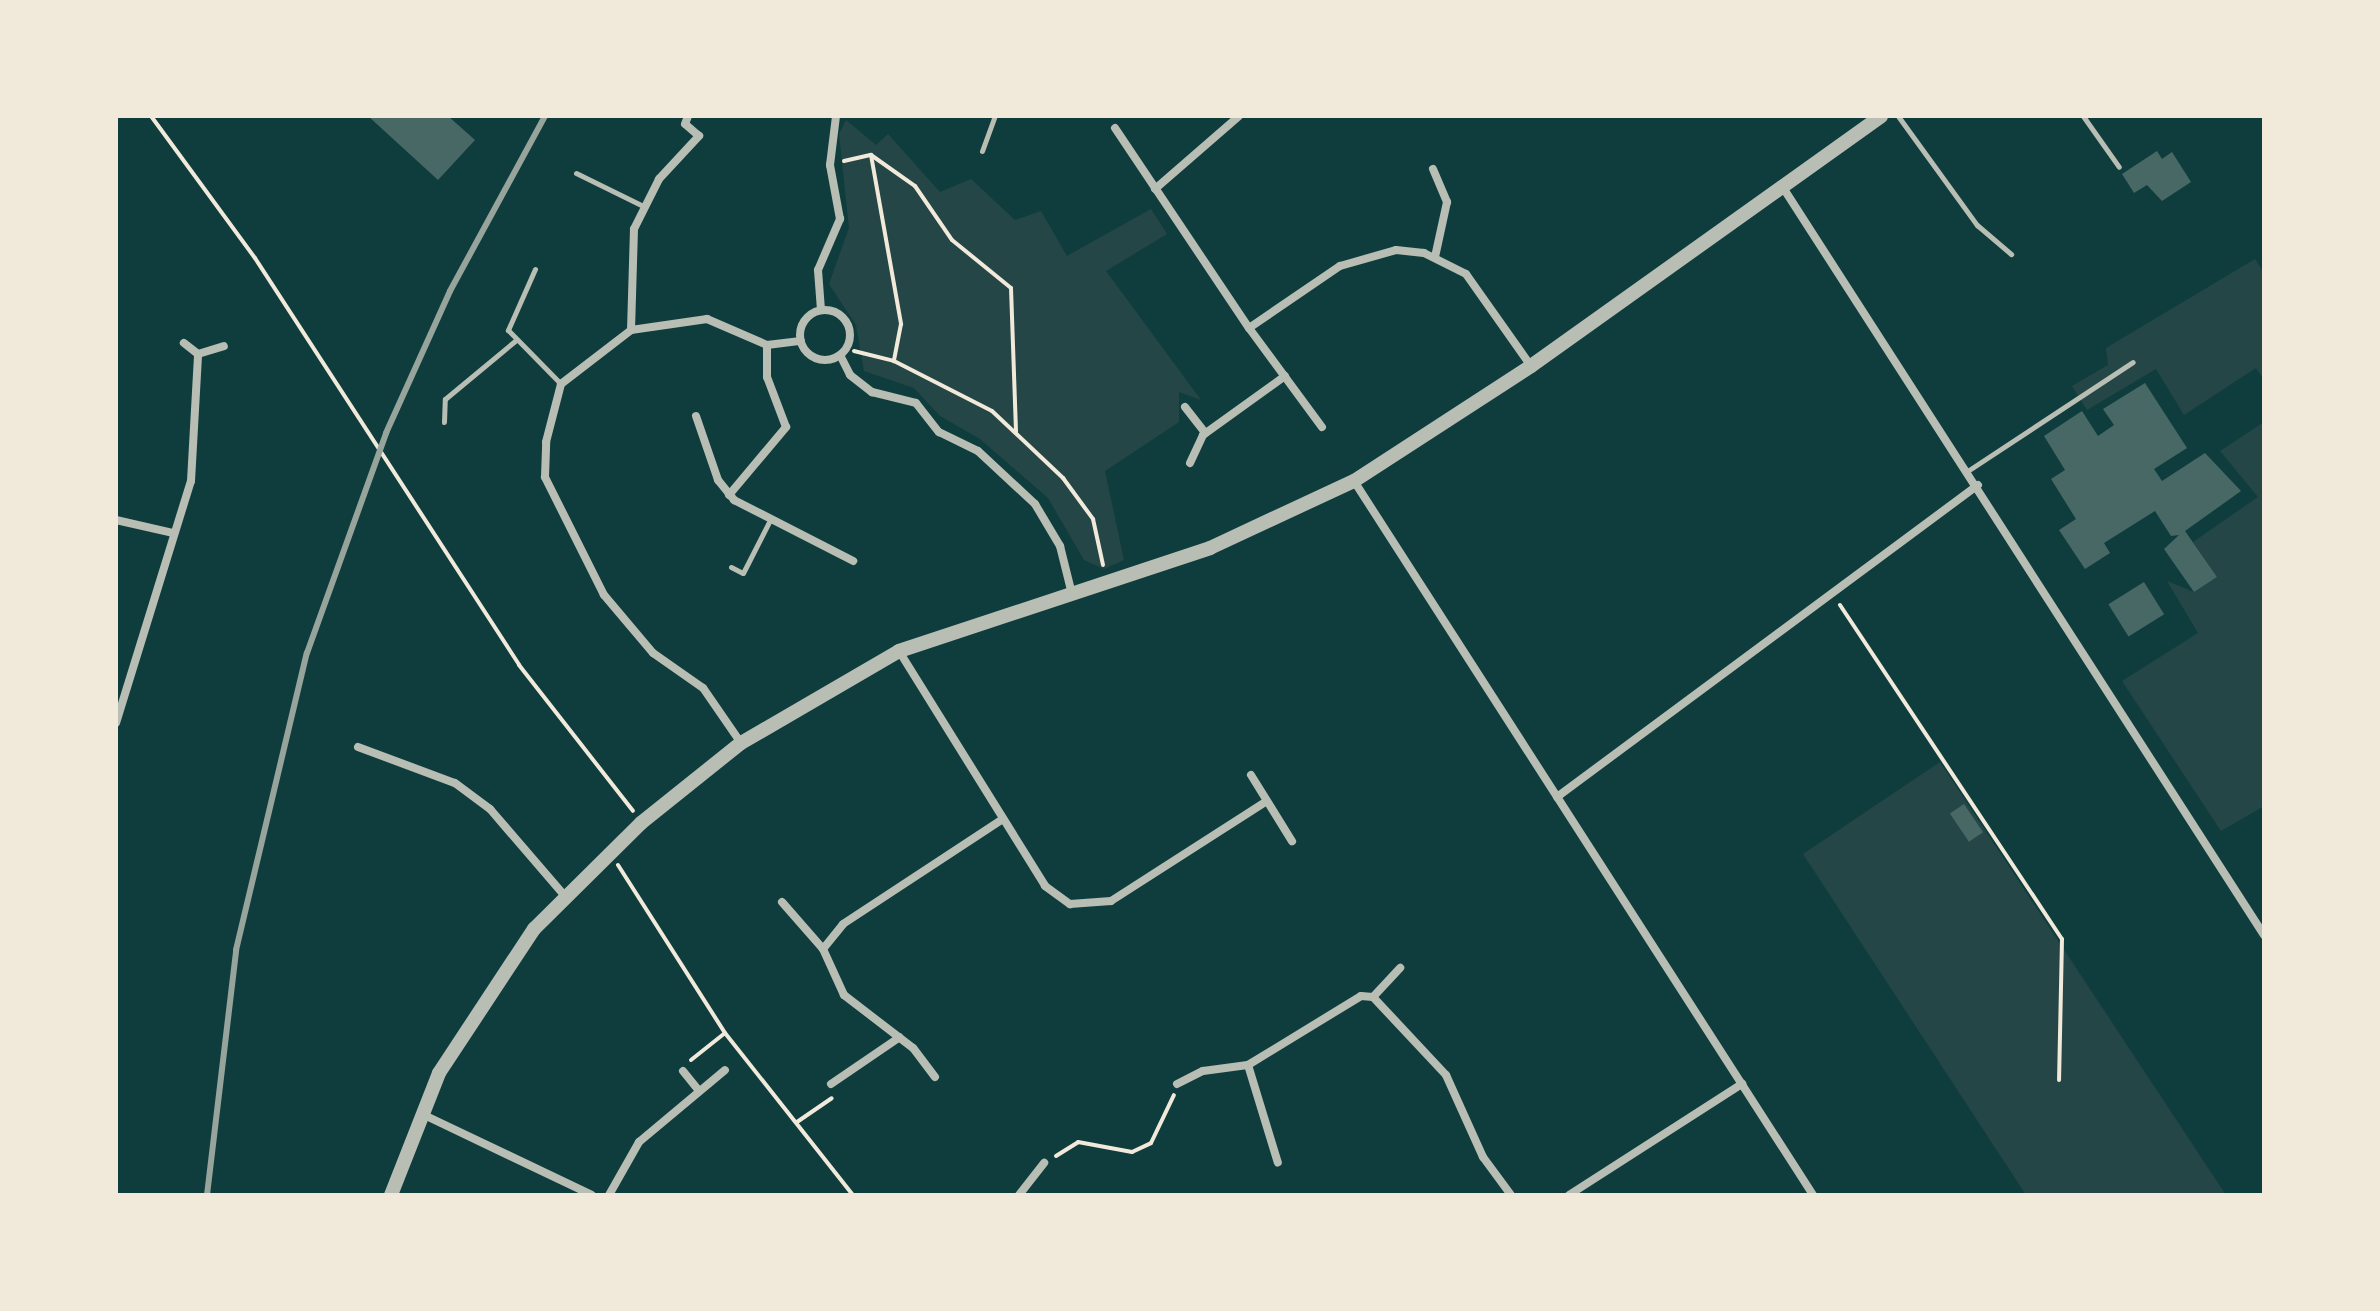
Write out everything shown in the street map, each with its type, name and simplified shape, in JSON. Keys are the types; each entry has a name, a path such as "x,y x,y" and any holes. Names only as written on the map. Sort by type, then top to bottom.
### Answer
{"street":[{"path":"821,310 818,270 840,219 830,165 836,116"},
{"path":"1155,189 1239,116"},
{"path":"391,1195 421,1113 465,1026 564,895 641,823 741,743 899,651 1107,583 1288,517 1354,481 1531,366 1881,116"},
{"path":"631,330 641,205 699,136 687,117"},
{"path":"1115,128 1249,328 1322,427"},
{"path":"1433,169 1447,202 1435,257"},
{"path":"1782,186 1969,470 2264,935"},
{"path":"1249,328 1367,255 1396,250 1435,257 1466,274 1531,366"},
{"path":"821,310 802,325 801,341 816,359 843,352"},
{"path":"821,310 848,325 843,352 850,375 872,392 916,403 939,432 978,451 1035,504 1060,546 1072,594"},
{"path":"741,743 703,688 628,627 560,513 545,477 561,384 631,330 707,319 767,345 801,341"},
{"path":"184,343 198,354"},
{"path":"729,495 786,427 767,377 767,345"},
{"path":"198,354 224,346"},
{"path":"116,723 195,459 198,354"},
{"path":"1190,463 1205,433 1285,376"},
{"path":"1185,407 1205,433"},
{"path":"696,416 729,495 770,520 853,561"},
{"path":"1354,481 1813,1195"},
{"path":"1557,797 1978,485"},
{"path":"116,520 173,533"},
{"path":"899,651 1003,819 1058,898 1098,906 1267,801"},
{"path":"358,747 455,783 490,809 564,895"},
{"path":"1251,775 1292,841"},
{"path":"823,949 843,924 1003,819"},
{"path":"782,902 823,949 844,995 900,1037 935,1077"},
{"path":"1373,997 1400,968"},
{"path":"1177,1084 1203,1071 1248,1065 1361,996 1373,997 1446,1075 1483,1157 1511,1195"},
{"path":"831,1084 900,1037"},
{"path":"1248,1065 1278,1163"},
{"path":"609,1195 639,1142 725,1070"},
{"path":"683,1071 699,1091"},
{"path":"1569,1195 1742,1084"},
{"path":"421,1113 592,1195"},
{"path":"1019,1195 1044,1163"}],"lane":[{"path":"982,151 995,116"},
{"path":"1898,116 1977,225 2011,254"},
{"path":"2083,116 2119,167"},
{"path":"576,173 641,205"},
{"path":"535,269 508,330 561,384"},
{"path":"444,422 445,399 516,340"},
{"path":"1969,470 2133,362"},
{"path":"731,567 743,573 770,520"}],"path":[{"path":"151,116 255,258 479,603 641,823"},
{"path":"830,165 871,155 915,186 952,240 1011,288 1016,432"},
{"path":"871,155 901,324 894,361"},
{"path":"843,352 894,361 992,411 1016,432 1093,519 1107,583"},
{"path":"1832,593 2062,939 2059,1080"},
{"path":"610,853 725,1033 853,1195"},
{"path":"683,1071 725,1033"},
{"path":"797,1122 832,1099 831,1084"},
{"path":"1044,1163 1078,1142 1132,1152 1151,1143 1177,1084"}],"shaded area":[{"path":"846,120 876,145 888,134 940,192 971,179 1015,220 1041,211 1067,256 1151,209 1167,234 1106,271 1201,400 1179,392 1179,422 1105,471 1124,560 1104,569 1084,560 1048,498 980,439 940,416 914,388 864,371 856,325 829,284 849,228 839,134"},
{"path":"2255,259 2264,273 2264,380 2256,368 2184,415 2156,369 2087,410 2072,386 2108,365 2106,348"},
{"path":"2264,422 2264,806 2221,831 2122,681 2198,633 2167,581 2194,592 2217,577 2193,542 2258,497 2220,451"},
{"path":"1940,762 2226,1195 2026,1195 1803,854"}],"building":[{"path":"368,116 448,116 475,140 438,180"},
{"path":"2157,151 2162,159 2172,152 2191,182 2162,201 2147,185 2134,193 2122,174"},
{"path":"2145,383 2187,448 2154,469 2162,481 2205,453 2241,491 2185,531 2217,577 2194,592 2164,549 2179,535 2171,536 2155,511 2104,543 2110,553 2085,569 2059,530 2076,519 2051,479 2065,470 2044,436 2082,411 2098,436 2114,425 2103,409"},
{"path":"2144,582 2164,614 2129,636 2108,604"},
{"path":"1964,804 1983,832 1969,842 1950,814"}],"railway":[{"path":"207,1195 236,950 307,653 386,433 450,291 545,116"}]}
